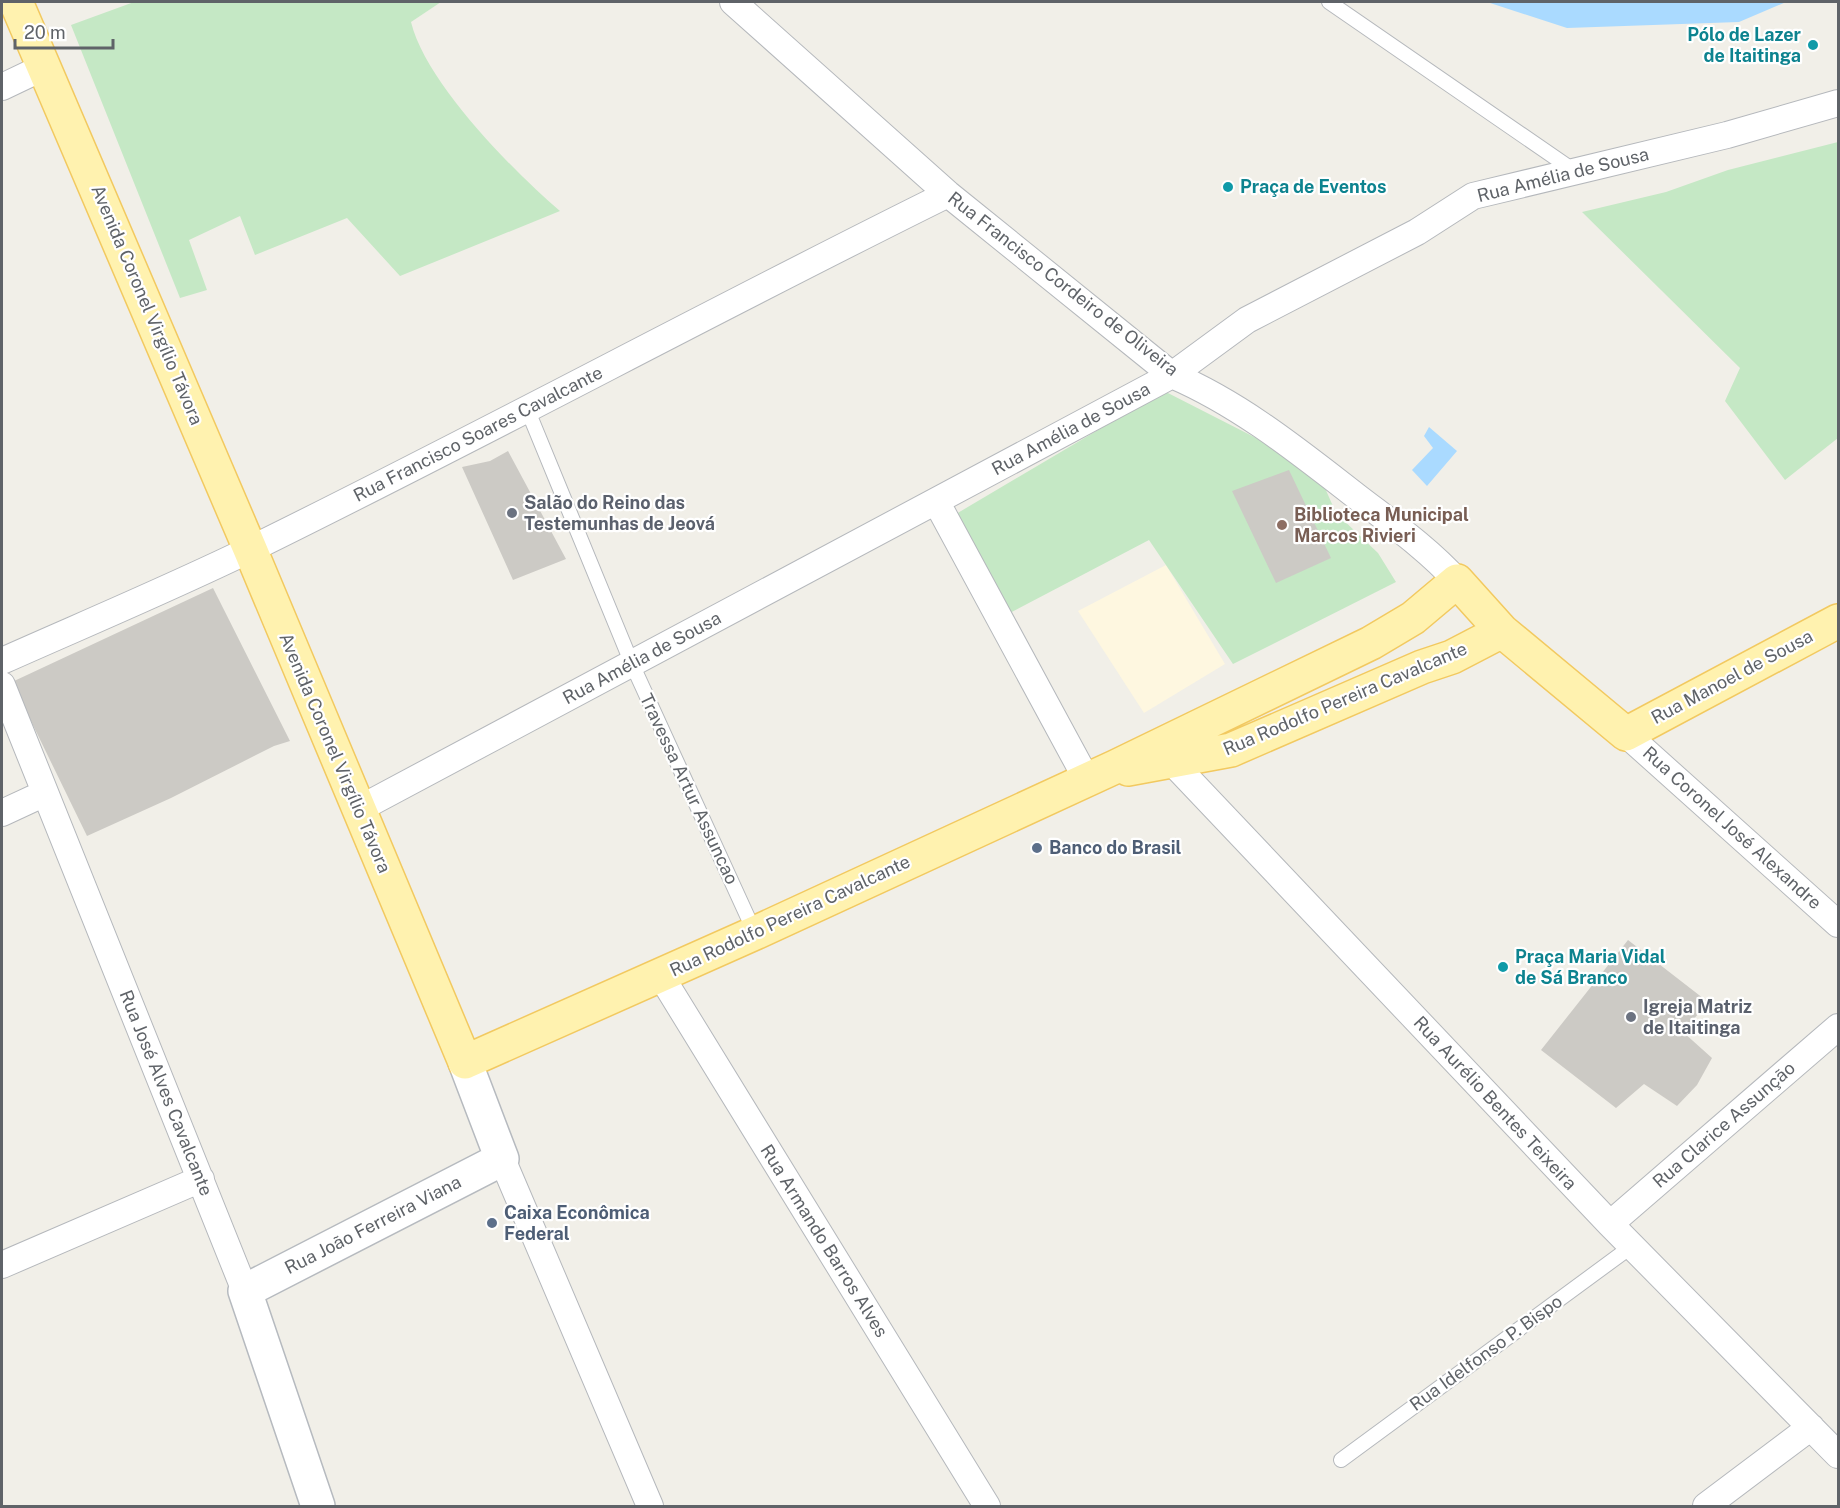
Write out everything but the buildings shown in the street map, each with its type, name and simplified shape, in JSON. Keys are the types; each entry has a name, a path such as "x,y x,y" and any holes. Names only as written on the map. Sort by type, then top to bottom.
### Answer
{"main road":[{"name":"Avenida Coronel Virgílio Távora","path":"16,2 46,66 465,1062"},
{"name":"Rua Francisco Cordeiro de Oliveira","path":"1457,581 1502,631 1626,734"},
{"name":"Rua Rodolfo Pereira Cavalcante","path":"465,1062 661,976 1100,773 1167,753 1371,643 1413,618 1457,581"},
{"name":"Rua Manoel de Sousa","path":"1626,734 1839,621"},
{"name":"Rua Rodolfo Pereira Cavalcante","path":"1167,753 1231,750 1422,667 1452,657 1502,631"}],"street":[{"name":"Rua Francisco Cordeiro de Oliveira","path":"733,2 948,194 1172,375 1199,386 1282,439 1404,532 1440,562 1457,581"},
{"path":"2,87 46,66"},
{"name":"Rua Amélia de Sousa","path":"359,809 1172,375 1247,320 1358,260 1418,232 1473,196 1573,170 1727,135 1839,103"},
{"name":"Rua Francisco Soares Cavalcante","path":"2,662 250,549 528,411 737,298 948,194"},
{"path":"936,501 1100,773"},
{"name":"Rua José Alves Cavalcante","path":"2,685 245,1291 318,1506"},
{"name":"Rua Coronel José Alexandre","path":"1626,734 1839,924"},
{"name":"Rua Aurélio Bentes Teixeira","path":"1167,753 1610,1224 1839,1455"},
{"path":"2,813 45,793"},
{"name":"Rua Armando Barros Alves","path":"661,976 987,1506"},
{"name":"Rua Clarice Assunção","path":"1610,1224 1839,1027"},
{"name":"Avenida Coronel Virgílio Távora","path":"465,1062 502,1159 650,1506"},
{"name":"Rua João Ferreira Viana","path":"245,1291 502,1159"},
{"path":"2,1265 201,1179"},
{"path":"1706,1506 1811,1427"}],"lane":[{"path":"1329,2 1573,170"},
{"name":"Travessa Artur Assuncao","path":"528,411 632,664 755,933"},
{"name":"Rua Idelfonso P. Bispo","path":"1341,1460 1632,1246"}],"shaded area":[{"path":"1166,565 1225,664 1144,713 1078,611"}],"green space":[{"path":"134,2 441,2 411,22 420,46 434,72 473,124 540,194 560,211 400,276 347,218 255,255 240,216 189,240 207,290 180,298 71,25"},
{"path":"1838,142 1838,438 1785,480 1725,401 1740,368 1582,212 1666,192 1728,170"},
{"path":"1164,391 1262,441 1321,479 1336,513 1378,553 1396,582 1233,664 1149,540 1006,615 956,514"}],"water":[{"path":"1487,2 1786,2 1739,22 1567,28"},
{"path":"1429,427 1457,451 1427,486 1412,470 1433,448 1424,436"}],"place":[{"name":"Pólo de Lazer de Itaitinga","path":"1813,45"},
{"name":"Praça de Eventos","path":"1228,187"},
{"name":"Salão do Reino das Testemunhas de Jeová","path":"512,513"},
{"name":"Biblioteca Municipal Marcos Rivieri","path":"1282,525"},
{"name":"Banco do Brasil","path":"1037,848"},
{"name":"Praça Maria Vidal de Sá Branco","path":"1503,967"},
{"name":"Igreja Matriz de Itaitinga","path":"1631,1017"},
{"name":"Caixa Econômica Federal","path":"492,1223"}]}
